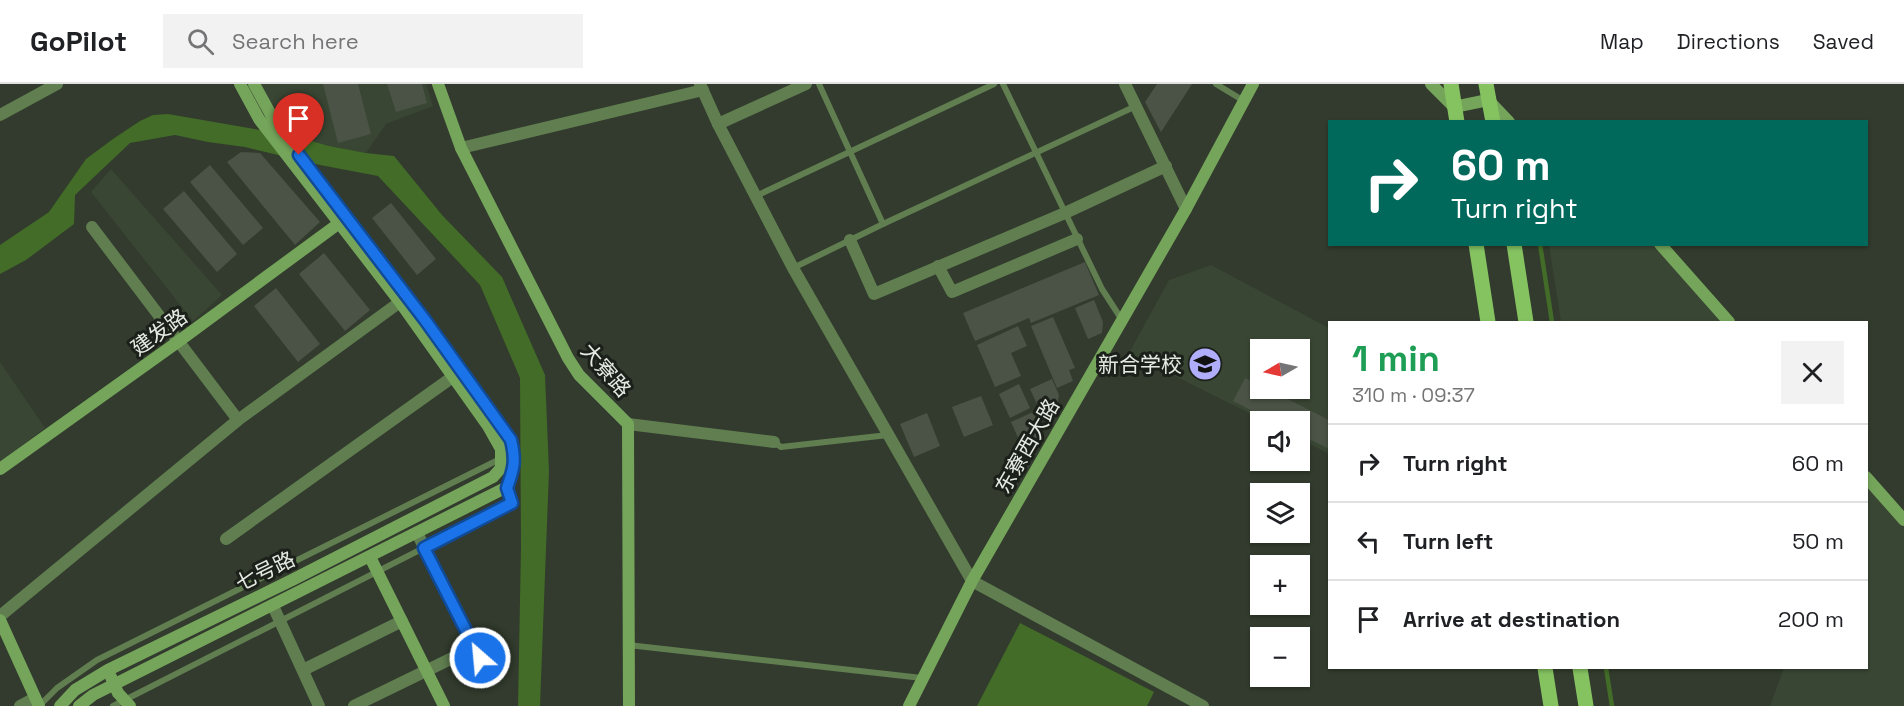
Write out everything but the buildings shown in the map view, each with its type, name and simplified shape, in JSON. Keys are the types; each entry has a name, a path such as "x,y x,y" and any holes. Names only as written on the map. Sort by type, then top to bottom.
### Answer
{"main road":[{"path":"240,84 259,119 338,224 400,302 454,376 493,423 511,440 515,466 507,488"},
{"path":"254,84 275,122 425,320 493,423 502,457"},
{"name":"大寮路","path":"438,84 460,148 568,358 579,375 628,424 629,706"},
{"name":"东寮西大路","path":"909,706 972,581 1186,209 1253,84"},
{"path":"1431,84 1456,114"},
{"path":"1451,84 1456,114"},
{"path":"1486,84 1492,120"},
{"path":"1456,114 1488,100"},
{"path":"1488,100 1507,120"},
{"name":"建发路","path":"0,469 338,224"},
{"path":"1476,246 1488,321"},
{"path":"1514,246 1526,321"},
{"path":"1662,246 1728,321"},
{"name":"七号路","path":"60,706 75,690 108,670 294,579 493,477 501,468 502,457"},
{"path":"1868,479 1904,520"},
{"name":"七号路","path":"79,706 93,695 114,684 507,488"},
{"path":"370,557 444,706"},
{"path":"0,618 37,704"},
{"path":"1545,669 1551,706"},
{"path":"1580,669 1586,706"},
{"path":"108,670 127,703"}],"street":[{"path":"0,115 57,84"},
{"path":"718,124 806,84"},
{"path":"1125,84 1186,209"},
{"path":"460,148 701,87 793,268 972,581 1203,706"},
{"path":"850,240 874,294 1065,213 1166,166"},
{"path":"92,226 238,420"},
{"path":"938,266 952,292 1077,239"},
{"path":"0,618 238,420 400,302"},
{"path":"226,539 454,376"},
{"path":"628,424 774,442"},
{"path":"417,533 486,670"},
{"path":"273,606 319,706"},
{"path":"303,670 402,621"},
{"path":"354,706 475,647"},
{"path":"20,706 37,704"}],"lane":[{"path":"819,84 883,224"},
{"path":"756,196 994,84"},
{"path":"1003,84 1102,289 1123,320"},
{"path":"1216,84 1244,101"},
{"path":"793,268 1136,106"},
{"path":"774,442 781,447 888,435"},
{"path":"37,704 97,660 502,457"},
{"path":"113,706 127,703 280,620 512,503 507,488"},
{"path":"628,645 922,678"}],"shaded area":[{"path":"259,84 426,84 433,106 386,124 366,153 294,136"},
{"path":"168,114 294,136 366,153 394,156 442,215 502,277 545,375 549,471 540,706 518,706 521,546 520,378 480,285 378,176 245,147 175,135 130,143 75,195 74,224 26,260 0,274 0,245 49,212 86,159 140,121 153,115"},
{"path":"111,169 222,295 193,321 91,192"},
{"path":"1549,246 1661,246 1728,321 1561,321"},
{"name":"新合学校","path":"1211,265 1328,327 1328,453 1310,444 1310,411 1250,411 1250,414 1129,353 1169,280"},
{"path":"0,362 45,428 0,462"},
{"path":"1868,479 1904,520 1904,706 1770,706 1784,669 1868,669"},
{"path":"1020,623 1154,692 1147,706 977,706"}],"waterway":[{"path":"1540,246 1552,321"},
{"path":"1606,669 1612,706"}],"place":[{"name":"新合学校","path":"1205,364"}],"route":[{"path":"299,155 425,320 511,440 515,466 507,488 512,503 424,548 480,658"}]}
